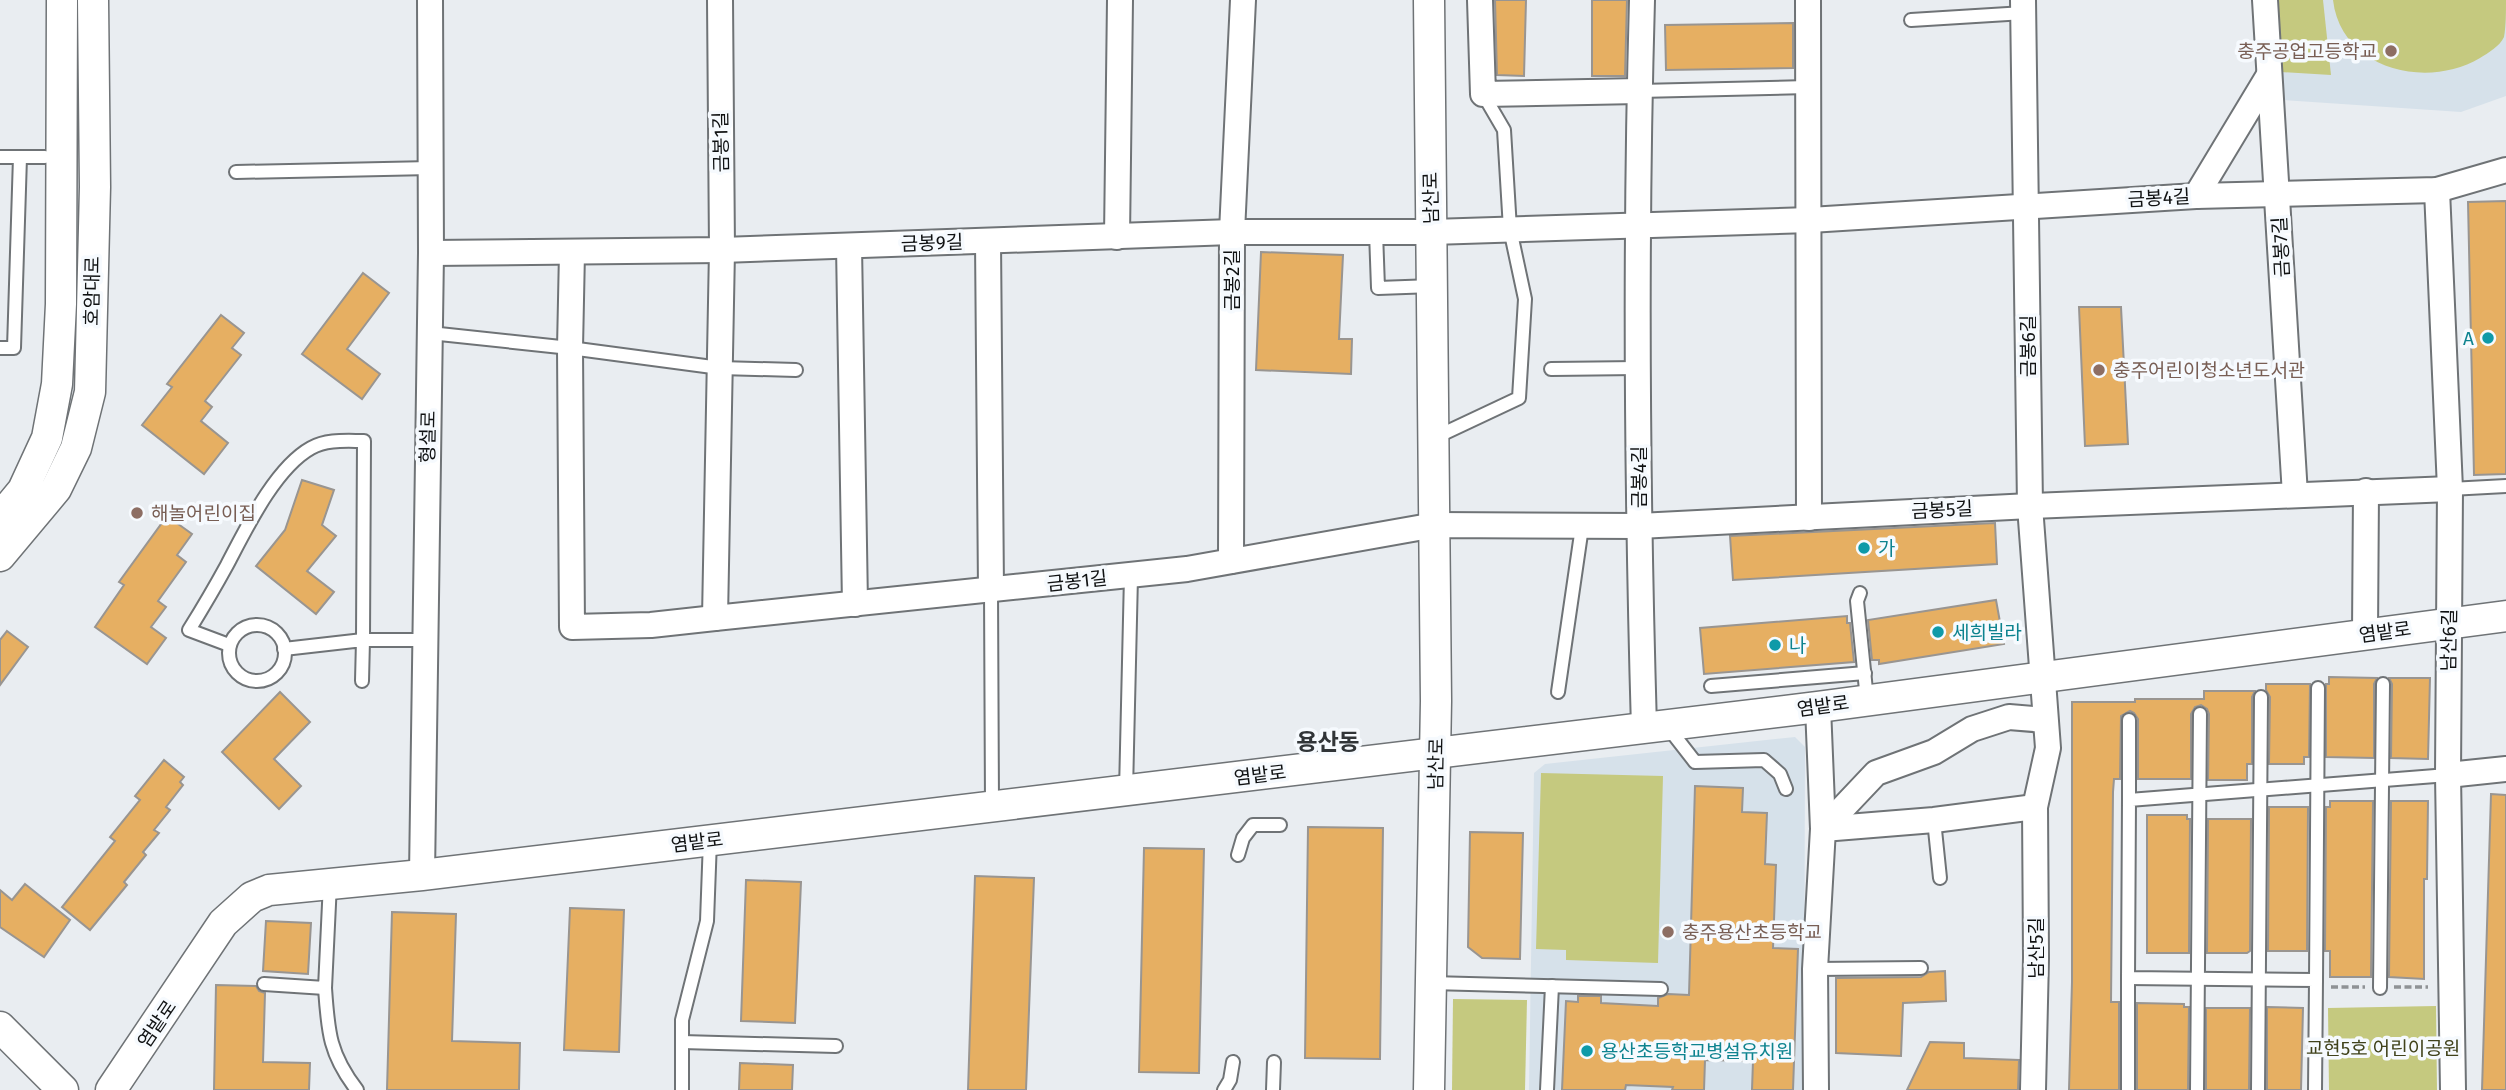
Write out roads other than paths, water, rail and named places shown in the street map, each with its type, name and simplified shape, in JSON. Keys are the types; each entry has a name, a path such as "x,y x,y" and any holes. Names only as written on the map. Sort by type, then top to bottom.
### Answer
{"street":[{"name":"호암대로","path":"0,518 23,491 47,438 57,384 61,304 56,157 62,0"},
{"name":"호암대로","path":"0,556 56,489 76,448 90,392 95,187 93,0"},
{"name":"형설로","path":"422,874 431,253 430,0"},
{"name":"금봉1길","path":"715,618 722,250 720,0"},
{"path":"1117,237 1120,0"},
{"name":"금봉2길","path":"1231,561 1232,232 1243,0"},
{"name":"남산로","path":"1429,0 1436,754 1429,1090"},
{"path":"1480,0 1483,94 1639,91"},
{"name":"금봉4길","path":"1642,0 1637,225 1639,526 1655,727"},
{"path":"1808,0 1809,518"},
{"name":"금봉7길","path":"2265,0 2295,495"},
{"name":"금봉6길","path":"2024,7 2030,506 2043,677"},
{"path":"2196,196 2269,75"},
{"name":"금봉4길","path":"1432,232 1810,220 2196,196 2437,190 2506,170"},
{"name":"남산6길","path":"2437,190 2450,489 2448,775 2453,1090"},
{"name":"금봉9길","path":"431,253 722,250 1232,232 1432,232"},
{"path":"988,241 991,590"},
{"path":"849,246 855,604"},
{"name":"금봉1길","path":"572,252 572,627 651,625 1131,576 1435,525"},
{"name":"금봉5길","path":"1435,525 1639,526 2030,506 2450,489"},
{"path":"2365,634 2366,491"},
{"name":"염밭로","path":"111,1090 223,923 252,897 269,890 1818,708 1866,687 2043,677 2506,616"},
{"name":"남산5길","path":"2033,1090 2035,807 2048,748 2043,677"},
{"path":"1815,1090 1815,970 1823,829 1818,708"},
{"path":"1823,829 1876,773 1934,752 1972,729 2009,718 2045,720"},
{"path":"2448,775 2506,769"},
{"path":"1823,829 1934,820 2035,807"},
{"path":"0,1027 63,1090"}],"lane":[{"name":"금봉6길","path":"1911,20 2024,7"},
{"path":"1639,91 1808,87"},
{"path":"1433,438 1519,398 1525,299 1510,229 1504,130 1483,94"},
{"path":"0,157 56,157"},
{"path":"0,348 13,348 20,157"},
{"path":"236,172 430,168"},
{"path":"1376,232 1378,288 1433,286"},
{"path":"430,333 720,368 796,370"},
{"path":"1551,369 1638,368"},
{"path":"229,645 189,630 227,565 242,533 285,469 312,448 332,441 364,441 362,681"},
{"path":"2450,489 2506,486"},
{"path":"1558,692 1582,527"},
{"path":"1126,791 1131,576"},
{"path":"991,590 992,807"},
{"path":"1711,685 1866,687 1857,601 1860,593"},
{"path":"258,625 276,632 285,649 281,666 276,673 259,681 242,677 235,671 230,663 229,645 240,630 258,625"},
{"path":"285,649 363,640 425,640"},
{"path":"2380,988 2383,684"},
{"path":"2315,1090 2318,688"},
{"path":"2258,1090 2261,697"},
{"path":"2197,1090 2200,714"},
{"path":"2128,1090 2129,720"},
{"path":"1655,727 1695,762 1764,760 1780,774 1786,789"},
{"path":"2129,800 2448,775"},
{"path":"1934,820 1940,878"},
{"path":"1238,855 1243,838 1253,825 1280,825"},
{"path":"682,1090 682,1020 707,921 710,840"},
{"path":"330,883 325,988 328,1032 341,1070 358,1090"},
{"path":"1815,970 1921,968"},
{"path":"2128,978 2316,980"},
{"path":"1431,983 1661,989"},
{"path":"264,984 325,988"},
{"path":"1547,1090 1552,986"},
{"path":"682,1042 836,1046"},
{"path":"1224,1090 1230,1080 1233,1062"},
{"path":"1273,1090 1274,1062"}],"place":[{"name":"충주공업고등학교","path":"2391,51"},
{"name":"A","path":"2488,338"},
{"name":"충주어린이청소년도서관","path":"2099,370"},
{"name":"해놀어린이집","path":"137,513"},
{"name":"가","path":"1864,548"},
{"name":"세희빌라","path":"1938,632"},
{"name":"나","path":"1775,645"},
{"name":"충주용산초등학교","path":"1668,932"},
{"name":"용산초등학교병설유치원","path":"1587,1051"}],"district":[{"name":"용산동","path":"1328,742"}],"park label":[{"name":"교현5호 어린이공원","path":"2383,1048"}]}
